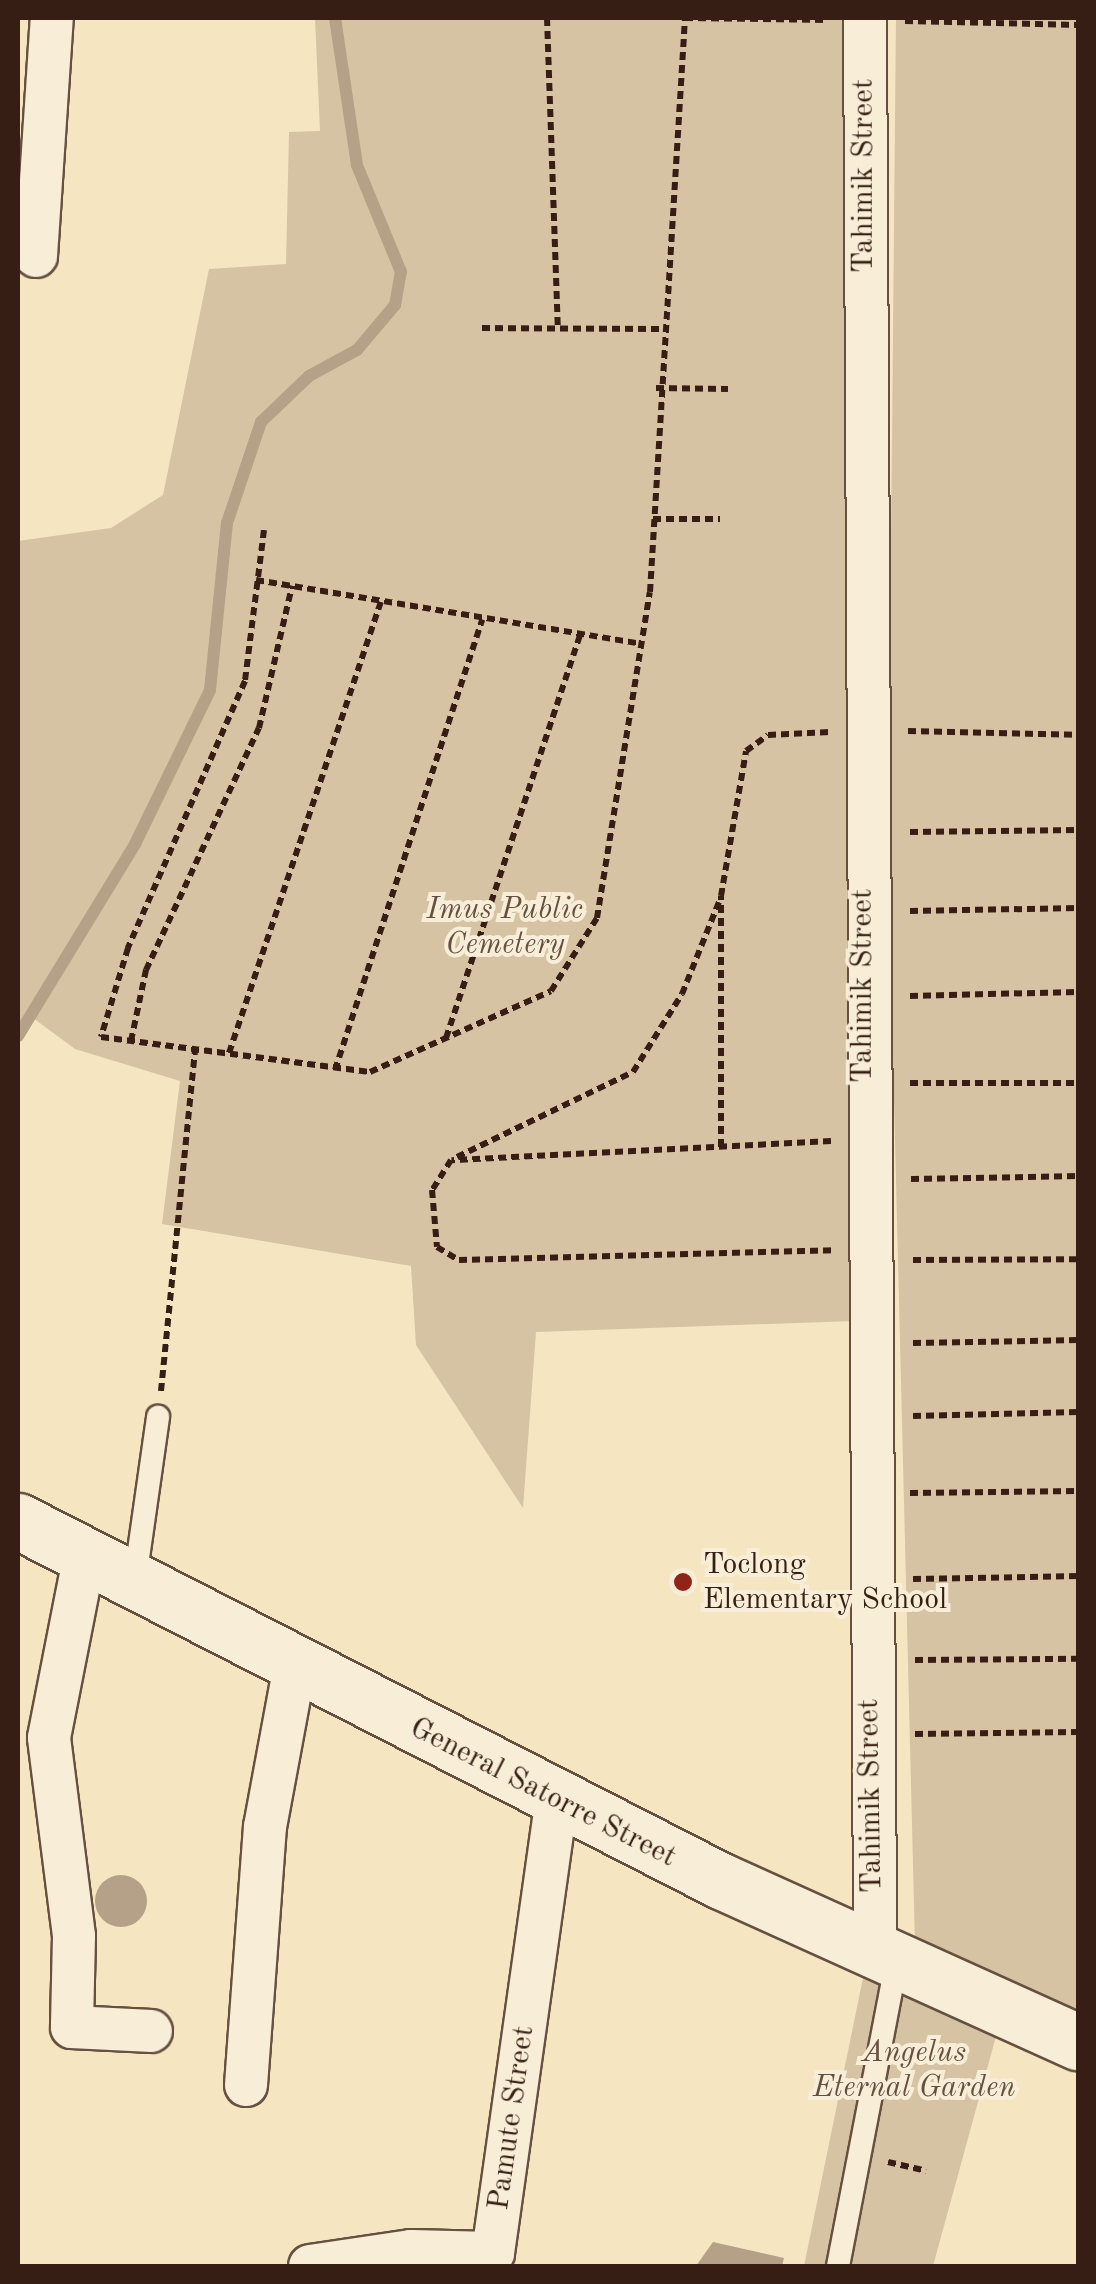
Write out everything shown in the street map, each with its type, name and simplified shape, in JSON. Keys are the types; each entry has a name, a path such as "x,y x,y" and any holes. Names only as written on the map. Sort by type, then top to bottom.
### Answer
{"street":[{"path":"36,256 52,18"},
{"name":"Tahimik Street","path":"865,19 862,833 867,1579 870,1734 885,1959"},
{"name":"General Satorre Street","path":"18,1521 557,1800 885,1959 1078,2042"},
{"path":"85,1554 49,1738 74,1936 72,2026 152,2030"},
{"path":"246,2085 265,1827 295,1665"},
{"name":"Pamute Street","path":"310,2266 411,2251 493,2253 557,1800"}],"lane":[{"path":"134,1579 158,1418"},
{"path":"838,2266 885,1959"}],"path":[{"path":"546,18 558,328"},
{"path":"264,530 234,714 128,948 101,1037 370,1072 551,991 592,930 642,644 654,519 660,329 685,18 1078,24"},
{"path":"482,328 660,329"},
{"path":"656,388 728,390"},
{"path":"654,519 720,519"},
{"path":"256,580 642,644"},
{"path":"131,1041 146,970 258,728 292,586"},
{"path":"228,1053 381,602"},
{"path":"335,1070 482,619"},
{"path":"446,1038 580,636"},
{"path":"720,1147 721,896 746,750 768,735 862,730 1078,735"},
{"path":"862,833 1078,830"},
{"path":"721,896 682,994 633,1072 452,1160 432,1190 445,1257 866,1255 1078,1259"},
{"path":"863,912 1078,908"},
{"path":"863,997 1078,992"},
{"path":"158,1418 195,1049"},
{"path":"864,1083 1078,1083"},
{"path":"452,1160 720,1147 1078,1176"},
{"path":"867,1344 1078,1340"},
{"path":"867,1417 1078,1412"},
{"path":"867,1494 1078,1491"},
{"path":"867,1579 1078,1576"},
{"path":"869,1660 1078,1659"},
{"path":"870,1734 1078,1732"}],"green space":[{"name":"Imus Public Cemetery","path":"315,18 853,18 853,1321 536,1332 523,1508 416,1345 411,1266 162,1224 180,1081 75,1049 29,1015 18,1029 18,541 111,528 163,495 209,269 286,264 289,132 320,131"},
{"path":"896,18 1078,18 1078,2020 915,1945 888,857"},
{"name":"Angelus Eternal Garden","path":"864,1973 998,2029 933,2266 804,2266"}],"shaded area":[{"path":"121,1875 139,1883 147,1901 139,1919 121,1927 103,1919 95,1901 103,1883"},
{"path":"713,2242 784,2258 782,2266 696,2266"}],"waterway":[{"path":"18,1036 135,844 210,690 227,523 261,422 309,376 357,350 395,305 401,272 357,165 335,18"}],"place":[{"name":"Toclong Elementary School","path":"683,1582"}]}
